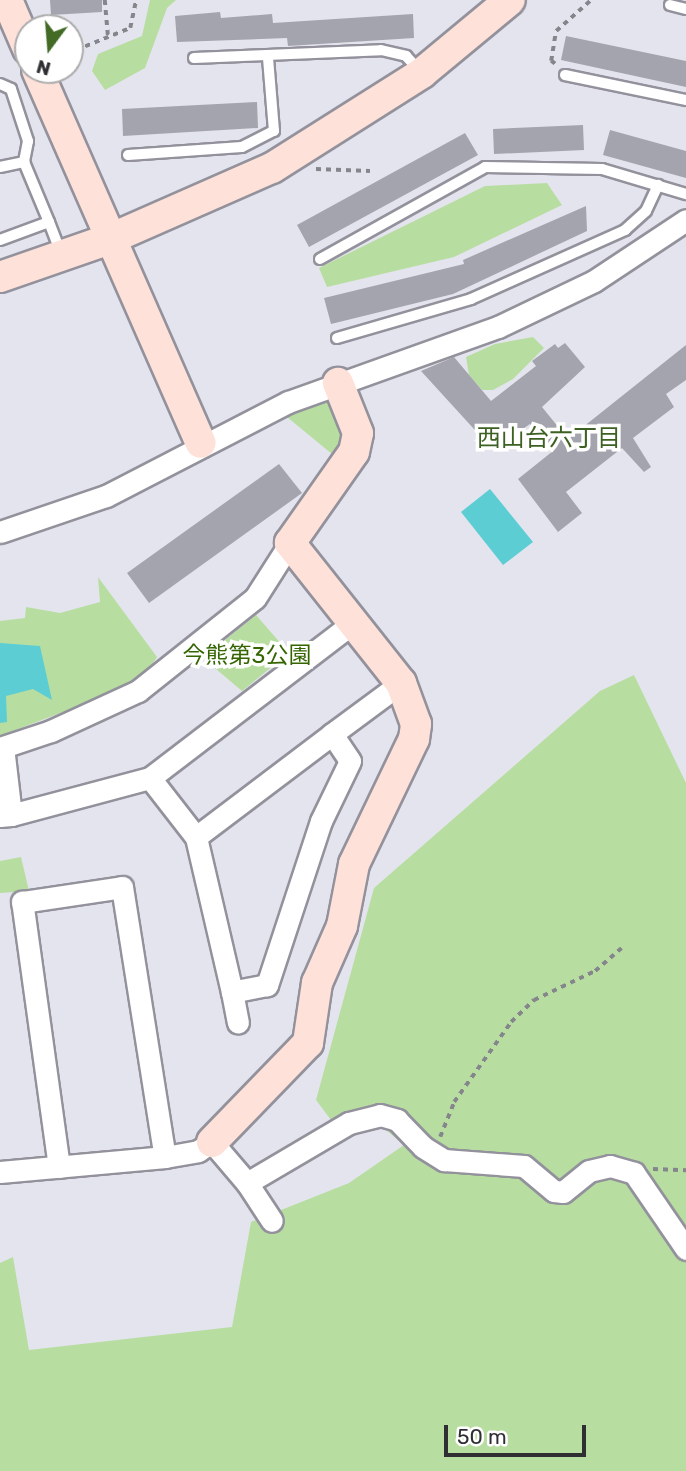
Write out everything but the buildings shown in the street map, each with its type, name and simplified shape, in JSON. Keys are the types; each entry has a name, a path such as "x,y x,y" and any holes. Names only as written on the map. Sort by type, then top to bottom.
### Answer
{"street":[{"path":"7,0 14,16"},
{"path":"0,277 110,239 272,168 422,73 510,0"},
{"path":"43,84 201,443"},
{"path":"0,532 106,496 201,443 338,383 498,327 594,281 686,220"},
{"path":"338,383 358,433 354,452 255,598 138,691 51,731 4,747 6,816 150,778 355,621"},
{"path":"0,1171 165,1157 198,1151 212,1142 308,1044 317,983 342,926 354,864 414,739 416,724 401,682 355,621 290,543"},
{"path":"196,837 401,682"},
{"path":"232,992 267,985 321,821 350,761 332,734"},
{"path":"150,778 196,837 238,1022"},
{"path":"59,1167 22,902 122,887 165,1157"},
{"path":"247,1183 349,1123 368,1117 397,1120 430,1151 444,1160 524,1167 554,1191 562,1192 589,1171 610,1166 634,1173 686,1249"},
{"path":"212,1142 247,1183 272,1222"}],"lane":[{"path":"670,5 686,9"},
{"path":"194,58 268,58 396,51 422,73"},
{"path":"128,155 242,147 274,131 268,58"},
{"path":"562,72 686,100"},
{"path":"0,84 11,89 28,141 24,162 62,256"},
{"path":"0,167 24,162"},
{"path":"320,259 485,167 602,169 686,194"},
{"path":"337,338 471,299 625,230 646,211 658,186"},
{"path":"0,240 49,222"}],"path":[{"path":"105,0 108,36"},
{"path":"84,46 130,28 136,0"},
{"path":"562,72 551,61 556,31 591,0"},
{"path":"309,169 370,171"},
{"path":"430,1151 443,1132 454,1102 511,1022 534,1000 595,971 621,948"},
{"path":"634,1173 647,1169 686,1170"}],"green space":[{"path":"150,0 176,0 167,8 145,68 105,90 92,71 98,54 142,36"},
{"path":"547,183 562,205 454,257 327,287 319,268 485,186"},
{"path":"533,337 544,348 513,379 493,390 482,390 469,375 466,357 495,344"},
{"path":"328,401 345,433 343,449 332,454 287,417"},
{"path":"98,577 157,657 147,672 94,700 0,736 0,621 25,618 26,607 60,613 100,602"},
{"name":"今熊第3公園","path":"256,615 289,653 242,691 203,658"},
{"path":"634,675 686,783 686,1471 0,1471 0,1263 13,1257 29,1350 232,1327 251,1222 349,1183 404,1145 380,1125 337,1128 316,1100 374,888 600,691"},
{"path":"21,857 29,891 0,893 0,861"}],"water":[{"path":"490,489 533,542 503,565 461,512"},
{"path":"0,643 40,646 52,700 33,689 6,696 7,722 0,723"}],"district":[{"name":"西山台六丁目","path":"549,439"}]}
